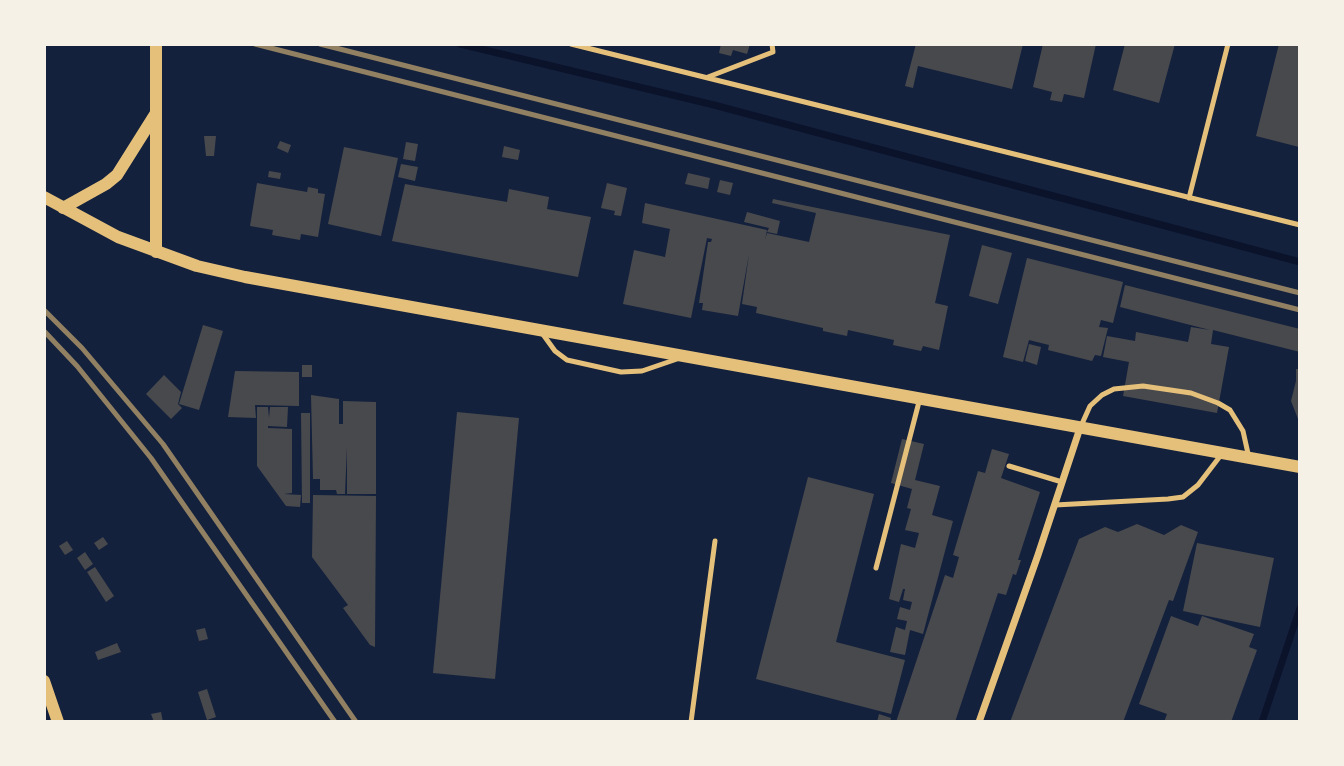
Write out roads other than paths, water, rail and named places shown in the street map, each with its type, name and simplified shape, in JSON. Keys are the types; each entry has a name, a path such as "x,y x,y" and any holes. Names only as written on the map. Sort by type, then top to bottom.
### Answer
{"street":[{"path":"156,44 156,252"},
{"path":"63,208 117,175 156,112"},
{"path":"44,197 118,237 156,252 245,277 1300,467"},
{"path":"979,722 1080,428"},
{"path":"44,681 58,722"}],"lane":[{"path":"571,44 1300,225"},
{"path":"708,77 773,52 772,44"},
{"path":"1189,198 1228,44"},
{"path":"541,331 555,351 567,360 621,372 642,371 683,357"},
{"path":"1080,428 1090,406 1114,389 1143,386 1180,391 1205,397 1230,410 1243,431 1249,458"},
{"path":"876,568 920,398"},
{"path":"1055,505 1183,496 1198,485 1222,453"},
{"path":"1009,467 1062,482"},
{"path":"691,722 715,541"}],"waterway":[{"path":"460,44 714,105 1300,262"},
{"path":"1262,722 1300,608"}],"railway":[{"path":"255,44 1300,310"},
{"path":"320,44 1300,293"},
{"path":"44,310 82,348 163,444 356,722"},
{"path":"44,331 77,366 151,458 335,722"}]}
